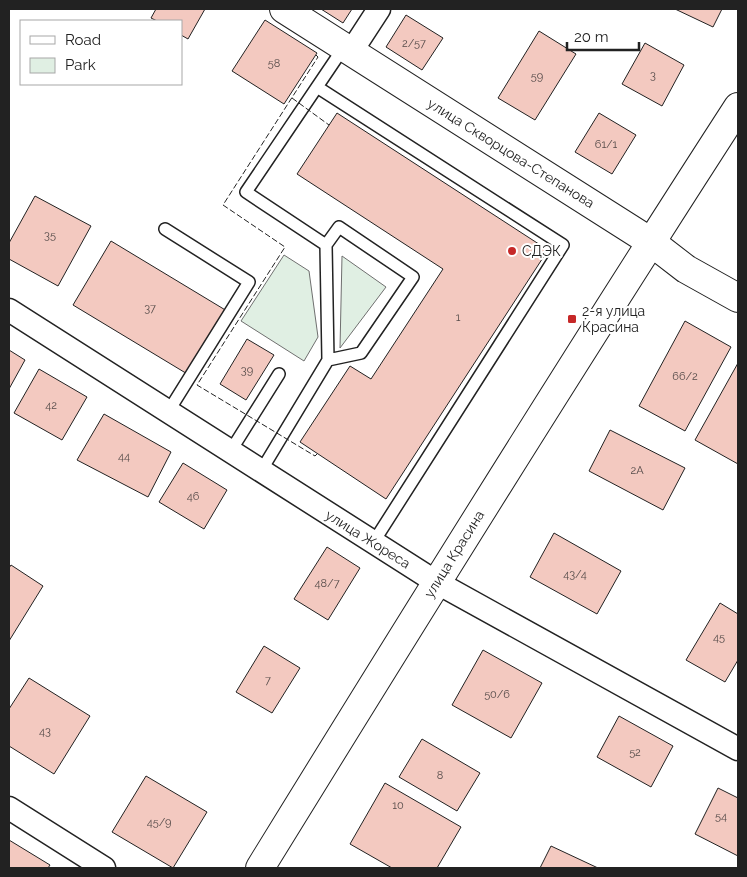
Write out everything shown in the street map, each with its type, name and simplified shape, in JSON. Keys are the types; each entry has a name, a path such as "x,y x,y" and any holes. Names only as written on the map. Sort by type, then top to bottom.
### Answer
{"main road":[{"name":"улица Скворцова-Степанова","path":"284,9 651,242 686,269 738,298"},
{"path":"651,242 738,107"},
{"name":"улица Красина","path":"260,868 436,582 651,242"}],"street":[{"path":"348,49 379,9"},
{"name":"улица Жореса","path":"9,310 436,582 738,749"},
{"path":"9,808 104,868"}],"lane":[{"path":"326,245 246,192 317,87 348,49"},
{"path":"317,87 563,245 373,542"},
{"path":"260,471 328,360 326,245 339,227 413,276 362,353 328,360"},
{"path":"165,229 249,282 168,412"},
{"path":"230,452 279,374"}],"green space":[{"path":"284,255 309,271 318,337 304,361 241,321"},
{"path":"342,256 386,287 340,348"}],"building":[{"path":"156,9 205,9 188,39 182,36 182,20 155,20 151,18"},
{"path":"321,9 352,9 343,23"},
{"path":"675,9 722,9 713,27"},
{"path":"406,15 443,38 422,70 386,47"},
{"path":"265,20 317,53 284,104 232,71"},
{"path":"539,31 576,54 535,120 498,98"},
{"path":"645,43 684,65 662,106 622,84"},
{"path":"337,113 548,250 386,499 300,442 350,366 371,379 443,269 297,174"},
{"path":"599,113 636,135 612,174 575,152"},
{"path":"35,196 91,226 58,286 9,259 9,243"},
{"path":"111,241 227,311 189,375 73,305"},
{"path":"685,321 731,347 685,431 639,406"},
{"path":"247,339 274,355 246,400 220,384"},
{"path":"9,350 25,360 9,389"},
{"path":"738,363 738,464 695,440"},
{"path":"39,369 87,397 62,440 14,413"},
{"path":"104,414 171,452 148,497 77,460"},
{"path":"610,430 685,468 663,510 589,471"},
{"path":"183,463 227,490 204,529 159,502"},
{"path":"554,533 621,571 597,614 530,577"},
{"path":"327,547 360,568 328,620 294,599"},
{"path":"11,565 43,586 9,641 9,568"},
{"path":"720,603 738,614 738,660 725,682 686,660"},
{"path":"264,646 300,668 272,713 236,692"},
{"path":"483,650 542,683 511,738 452,705"},
{"path":"29,678 90,716 54,774 9,746 9,709"},
{"path":"619,716 673,746 651,787 597,757"},
{"path":"422,739 480,773 457,811 399,777"},
{"path":"146,776 207,812 173,868 112,832"},
{"path":"385,783 461,827 437,868 392,868 350,844"},
{"path":"718,788 738,798 738,856 695,834"},
{"path":"9,840 50,865 48,868 9,868"},
{"path":"551,846 598,868 540,868"}],"fence":[{"path":"316,55 318,57 223,205 285,247 197,385 315,456 317,454"},
{"path":"292,98 329,125"}],"place":[{"name":"СДЭК","path":"512,251"},
{"name":"2-я улица Красина","path":"572,319"}]}
